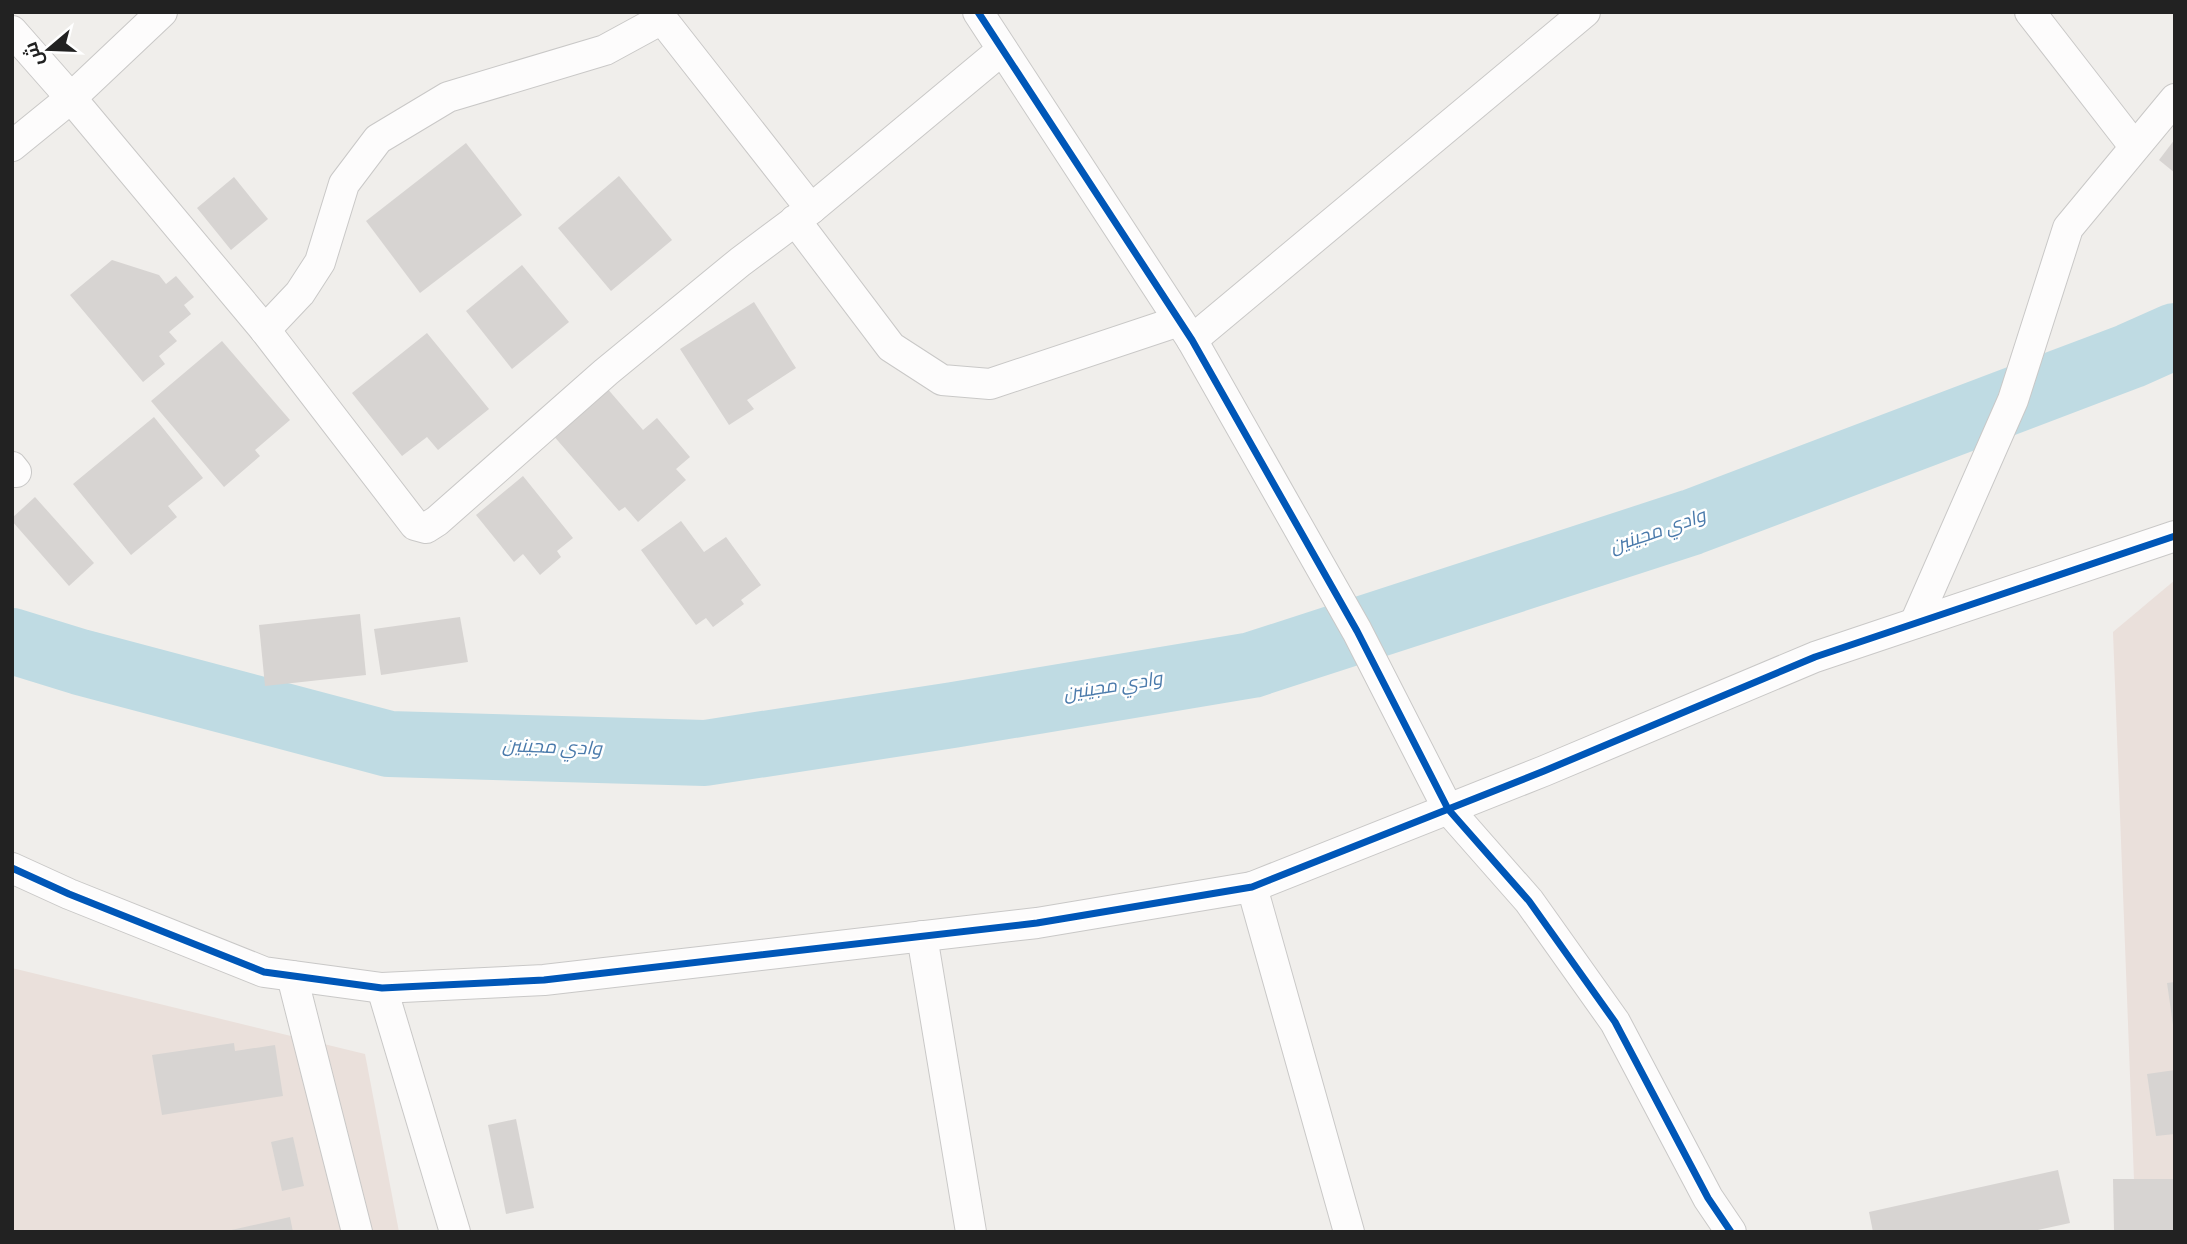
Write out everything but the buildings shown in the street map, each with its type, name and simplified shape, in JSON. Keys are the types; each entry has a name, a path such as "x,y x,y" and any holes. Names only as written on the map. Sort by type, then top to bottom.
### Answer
{"street":[{"path":"12,146 71,98 162,12"},
{"path":"978,12 1186,330 1357,631 1448,809 1529,901 1615,1022 1708,1198 1731,1232"},
{"path":"265,330 300,293 320,262 344,184 378,139 448,97 605,50 659,16 803,214 891,347 942,380 990,384 1186,330 1585,12"},
{"path":"2030,12 2134,146"},
{"path":"12,31 265,330 415,524 426,528 437,522 606,372 1002,50"},
{"path":"1915,623 2013,400 2068,229 2175,99"},
{"path":"12,868 69,894 264,972 382,988 544,980 1037,923 1252,887 1556,766 1815,657 2175,536"},
{"path":"1252,887 1350,1231"},
{"path":"922,936 971,1232"},
{"path":"292,976 357,1232"},
{"path":"382,988 455,1232"}],"shaded area":[{"path":"2175,580 2175,1232 2136,1232 2113,632"},
{"path":"12,968 365,1054 399,1232 12,1232"}],"waterway":[{"name":"وادي مجينين","path":"12,641 80,662 389,744 705,753 1252,665 1692,522 2130,356 2175,336"}],"cycle path":[{"path":"978,12 1192,340 1357,631 1448,809 1529,901 1615,1022 1708,1198 1731,1232"},
{"path":"12,868 69,894 264,972 382,988 544,980 1037,923 1252,887 1544,771 1815,657 2175,536"}]}
